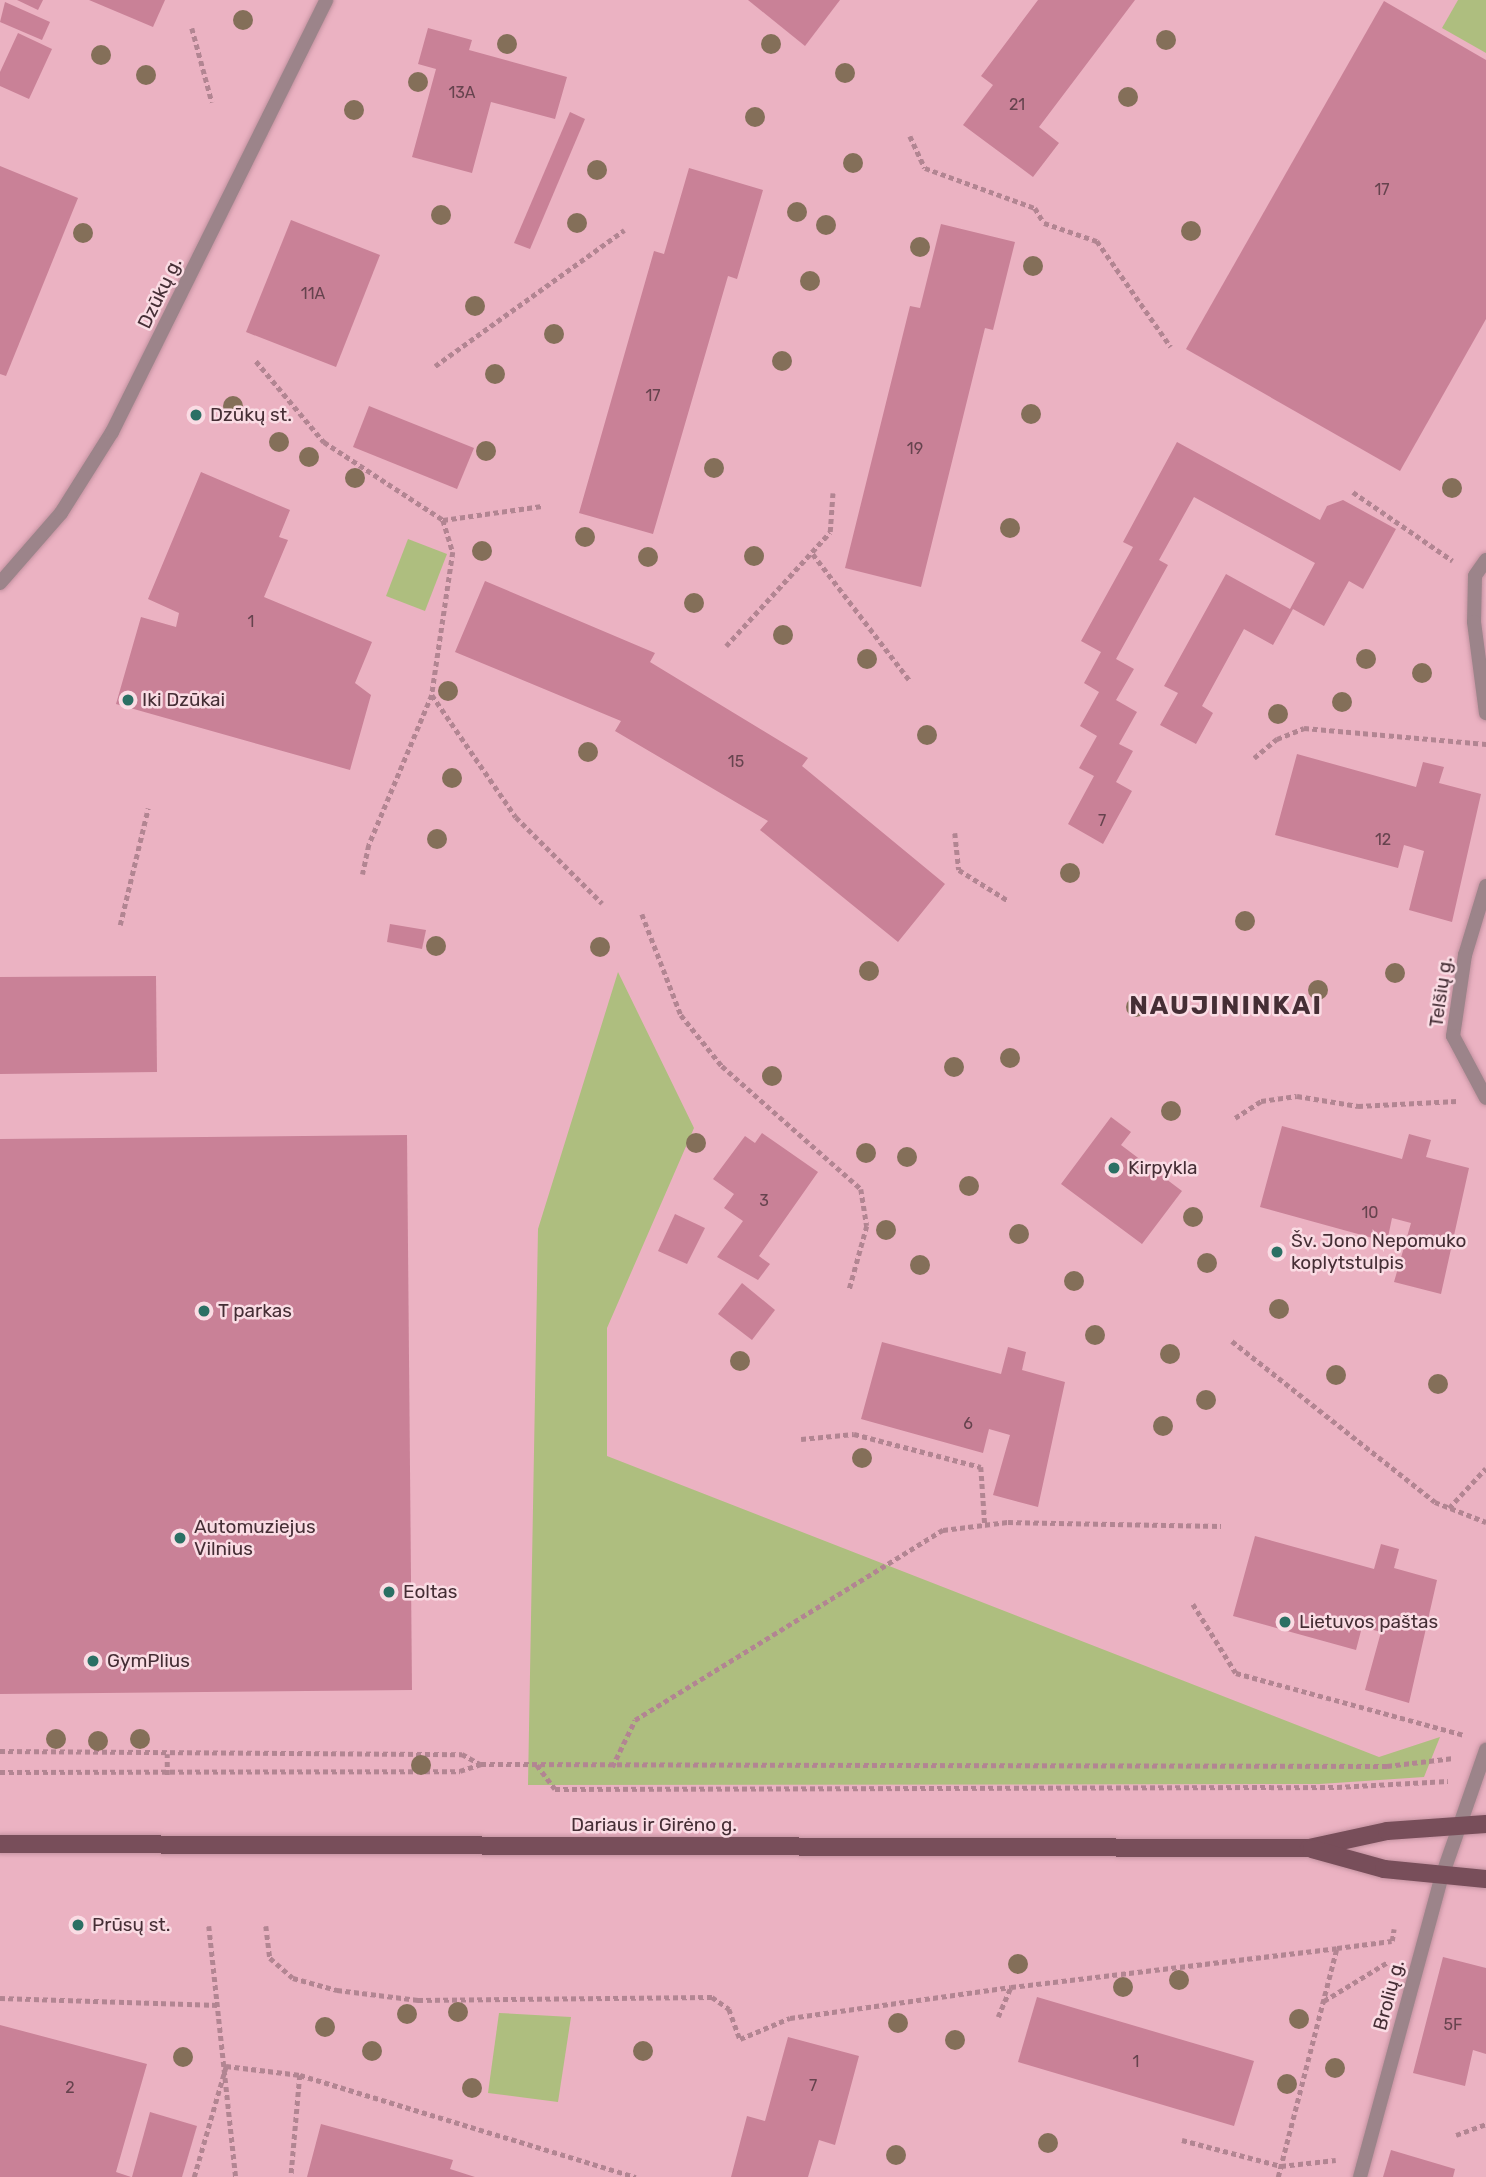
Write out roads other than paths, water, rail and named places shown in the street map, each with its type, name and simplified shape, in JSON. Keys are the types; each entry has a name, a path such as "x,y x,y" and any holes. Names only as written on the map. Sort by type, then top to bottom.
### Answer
{"main road":[{"name":"Dariaus ir Girėno g.","path":"0,1844 1309,1848 1457,1823 1486,1824"},
{"name":"Dariaus ir Girėno g.","path":"1309,1848 1441,1879 1486,1880"}],"street":[{"name":"Dzūkų g.","path":"0,583 61,513 112,432 326,0"},
{"path":"1486,560 1475,576 1474,622 1486,713"},
{"name":"Telšių g.","path":"1486,886 1465,955 1453,1036 1486,1098"},
{"path":"1457,1823 1485,1752"},
{"name":"Brolių g.","path":"1360,2177 1457,1823"}],"place":[{"name":"Dzūkų st.","path":"196,415"},
{"name":"Iki Dzūkai","path":"128,700"},
{"name":"Kirpykla","path":"1114,1168"},
{"name":"Šv. Jono Nepomuko koplytstulpis","path":"1277,1252"},
{"name":"T parkas","path":"204,1311"},
{"name":"Automuziejus Vilnius","path":"180,1538"},
{"name":"Eoltas","path":"389,1592"},
{"name":"Lietuvos paštas","path":"1285,1622"},
{"name":"GymPlius","path":"93,1661"},
{"name":"Prūsų st.","path":"78,1925"}],"district":[{"name":"NAUJININKAI","path":"1226,1006"}]}
